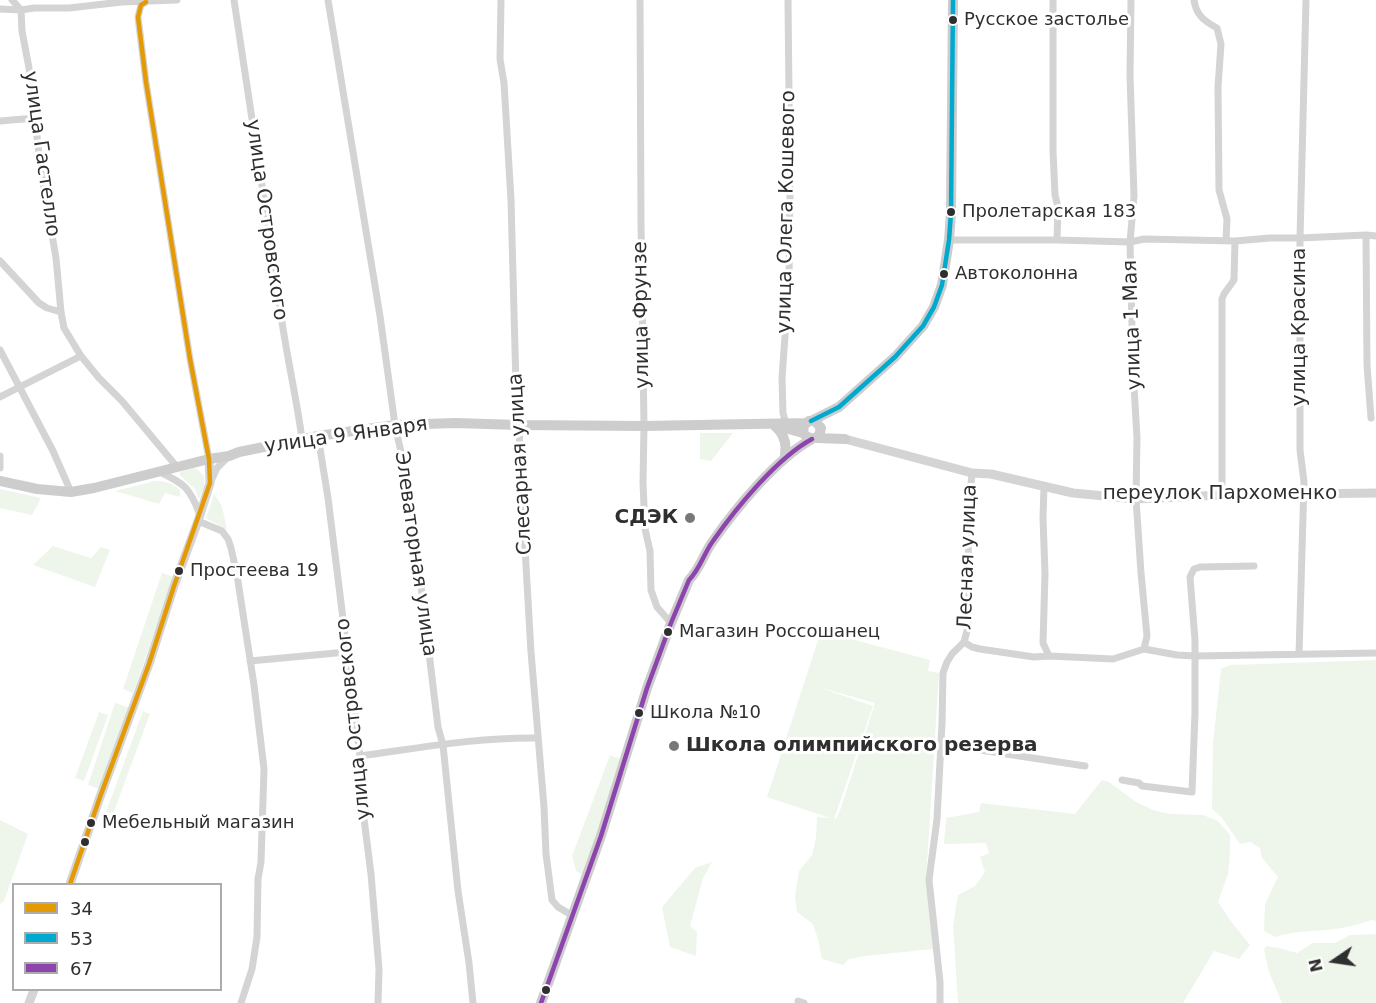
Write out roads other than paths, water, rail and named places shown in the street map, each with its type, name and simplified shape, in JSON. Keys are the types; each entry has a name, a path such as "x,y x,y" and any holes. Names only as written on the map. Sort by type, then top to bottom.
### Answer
{"main road":[{"path":"541,1003 601,837 647,688 689,580 711,543 793,444 812,430 827,423 839,407 895,357 923,326 934,307 942,285 949,240 953,0"},
{"name":"улица 9 Января","path":"0,481 37,489 71,492 239,452 318,436 395,425 456,423 644,426 776,425 812,430 845,439"},
{"path":"776,425 784,437 786,448 782,459"}],"street":[{"path":"12,0 21,10"},
{"path":"0,9 69,8 122,2 177,0"},
{"name":"улица Островского","path":"234,0 277,284 280,321 302,439"},
{"name":"Элеваторная улица","path":"328,0 378,304 395,425 409,488 438,727 443,745 473,1003"},
{"name":"Слесарная улица","path":"501,0 500,59 504,83 511,200 516,386 545,843 552,900 558,907 573,916"},
{"name":"улица Фрунзе","path":"640,0 640,223 645,529 650,551 651,590 657,607 671,623"},
{"name":"улица Олега Кошевого","path":"776,425 783,413 782,378 789,281 788,0"},
{"path":"1053,0 1053,151 1055,195 1058,207 1057,240"},
{"name":"улица 1 Мая","path":"1131,0 1130,75 1134,196 1130,242 1137,438 1136,499 1147,636 1144,650"},
{"path":"1194,0 1197,14 1217,28 1221,44 1218,87 1219,190 1227,219 1226,241"},
{"name":"улица Красина","path":"1299,654 1304,482 1300,450 1300,238 1306,0"},
{"path":"146,2 141,5 138,17 145,71 190,359 209,459 210,483"},
{"name":"улица Гастелло","path":"21,10 22,31 29,68 41,171 56,258 64,328 81,356 177,467"},
{"path":"0,121 35,118"},
{"path":"1366,235 1367,365 1371,418"},
{"path":"949,240 1130,242 1144,239 1235,241 1376,236"},
{"path":"1222,495 1222,299 1234,280 1235,241"},
{"path":"0,261 39,303 61,312"},
{"path":"0,350 53,451 71,492"},
{"path":"0,397 81,356"},
{"name":"улица Островского","path":"318,436 328,498 360,756 362,803 379,969 378,1003"},
{"name":"переулок Пархоменко","path":"845,439 972,473 991,474 1090,495 1136,499 1222,495 1376,493"},
{"path":"0,456 0,468"},
{"path":"71,883 149,664 210,483 217,468 229,456"},
{"path":"160,472 180,482 189,490 194,498 199,518 222,531 228,539 237,575 264,769 257,937 252,969 241,1003"},
{"name":"Лесная улица","path":"964,642 969,613 968,519 972,473"},
{"path":"1044,486 1043,643 1049,656"},
{"path":"1122,780 1139,783 1142,786 1192,792 1195,640 1190,577 1194,569 1200,567 1254,566"},
{"path":"940,1003 940,982 929,880 937,819 944,673 952,654 964,642 980,649 1034,657 1113,659 1144,650 1177,656 1376,653"},
{"path":"250,661 347,652"},
{"path":"360,756 508,737 538,738"},
{"path":"941,744 1085,766"}],"place":[{"name":"Русское застолье","path":"953,20"},
{"name":"Пролетарская 183","path":"951,212"},
{"name":"Автоколонна","path":"944,274"},
{"name":"СДЭК","path":"690,518"},
{"name":"Простеева 19","path":"179,571"},
{"name":"Магазин Россошанец","path":"668,632"},
{"name":"Школа №10","path":"639,713"},
{"name":"Школа олимпийского резерва","path":"674,746"},
{"name":"Мебельный магазин","path":"91,823"}]}
